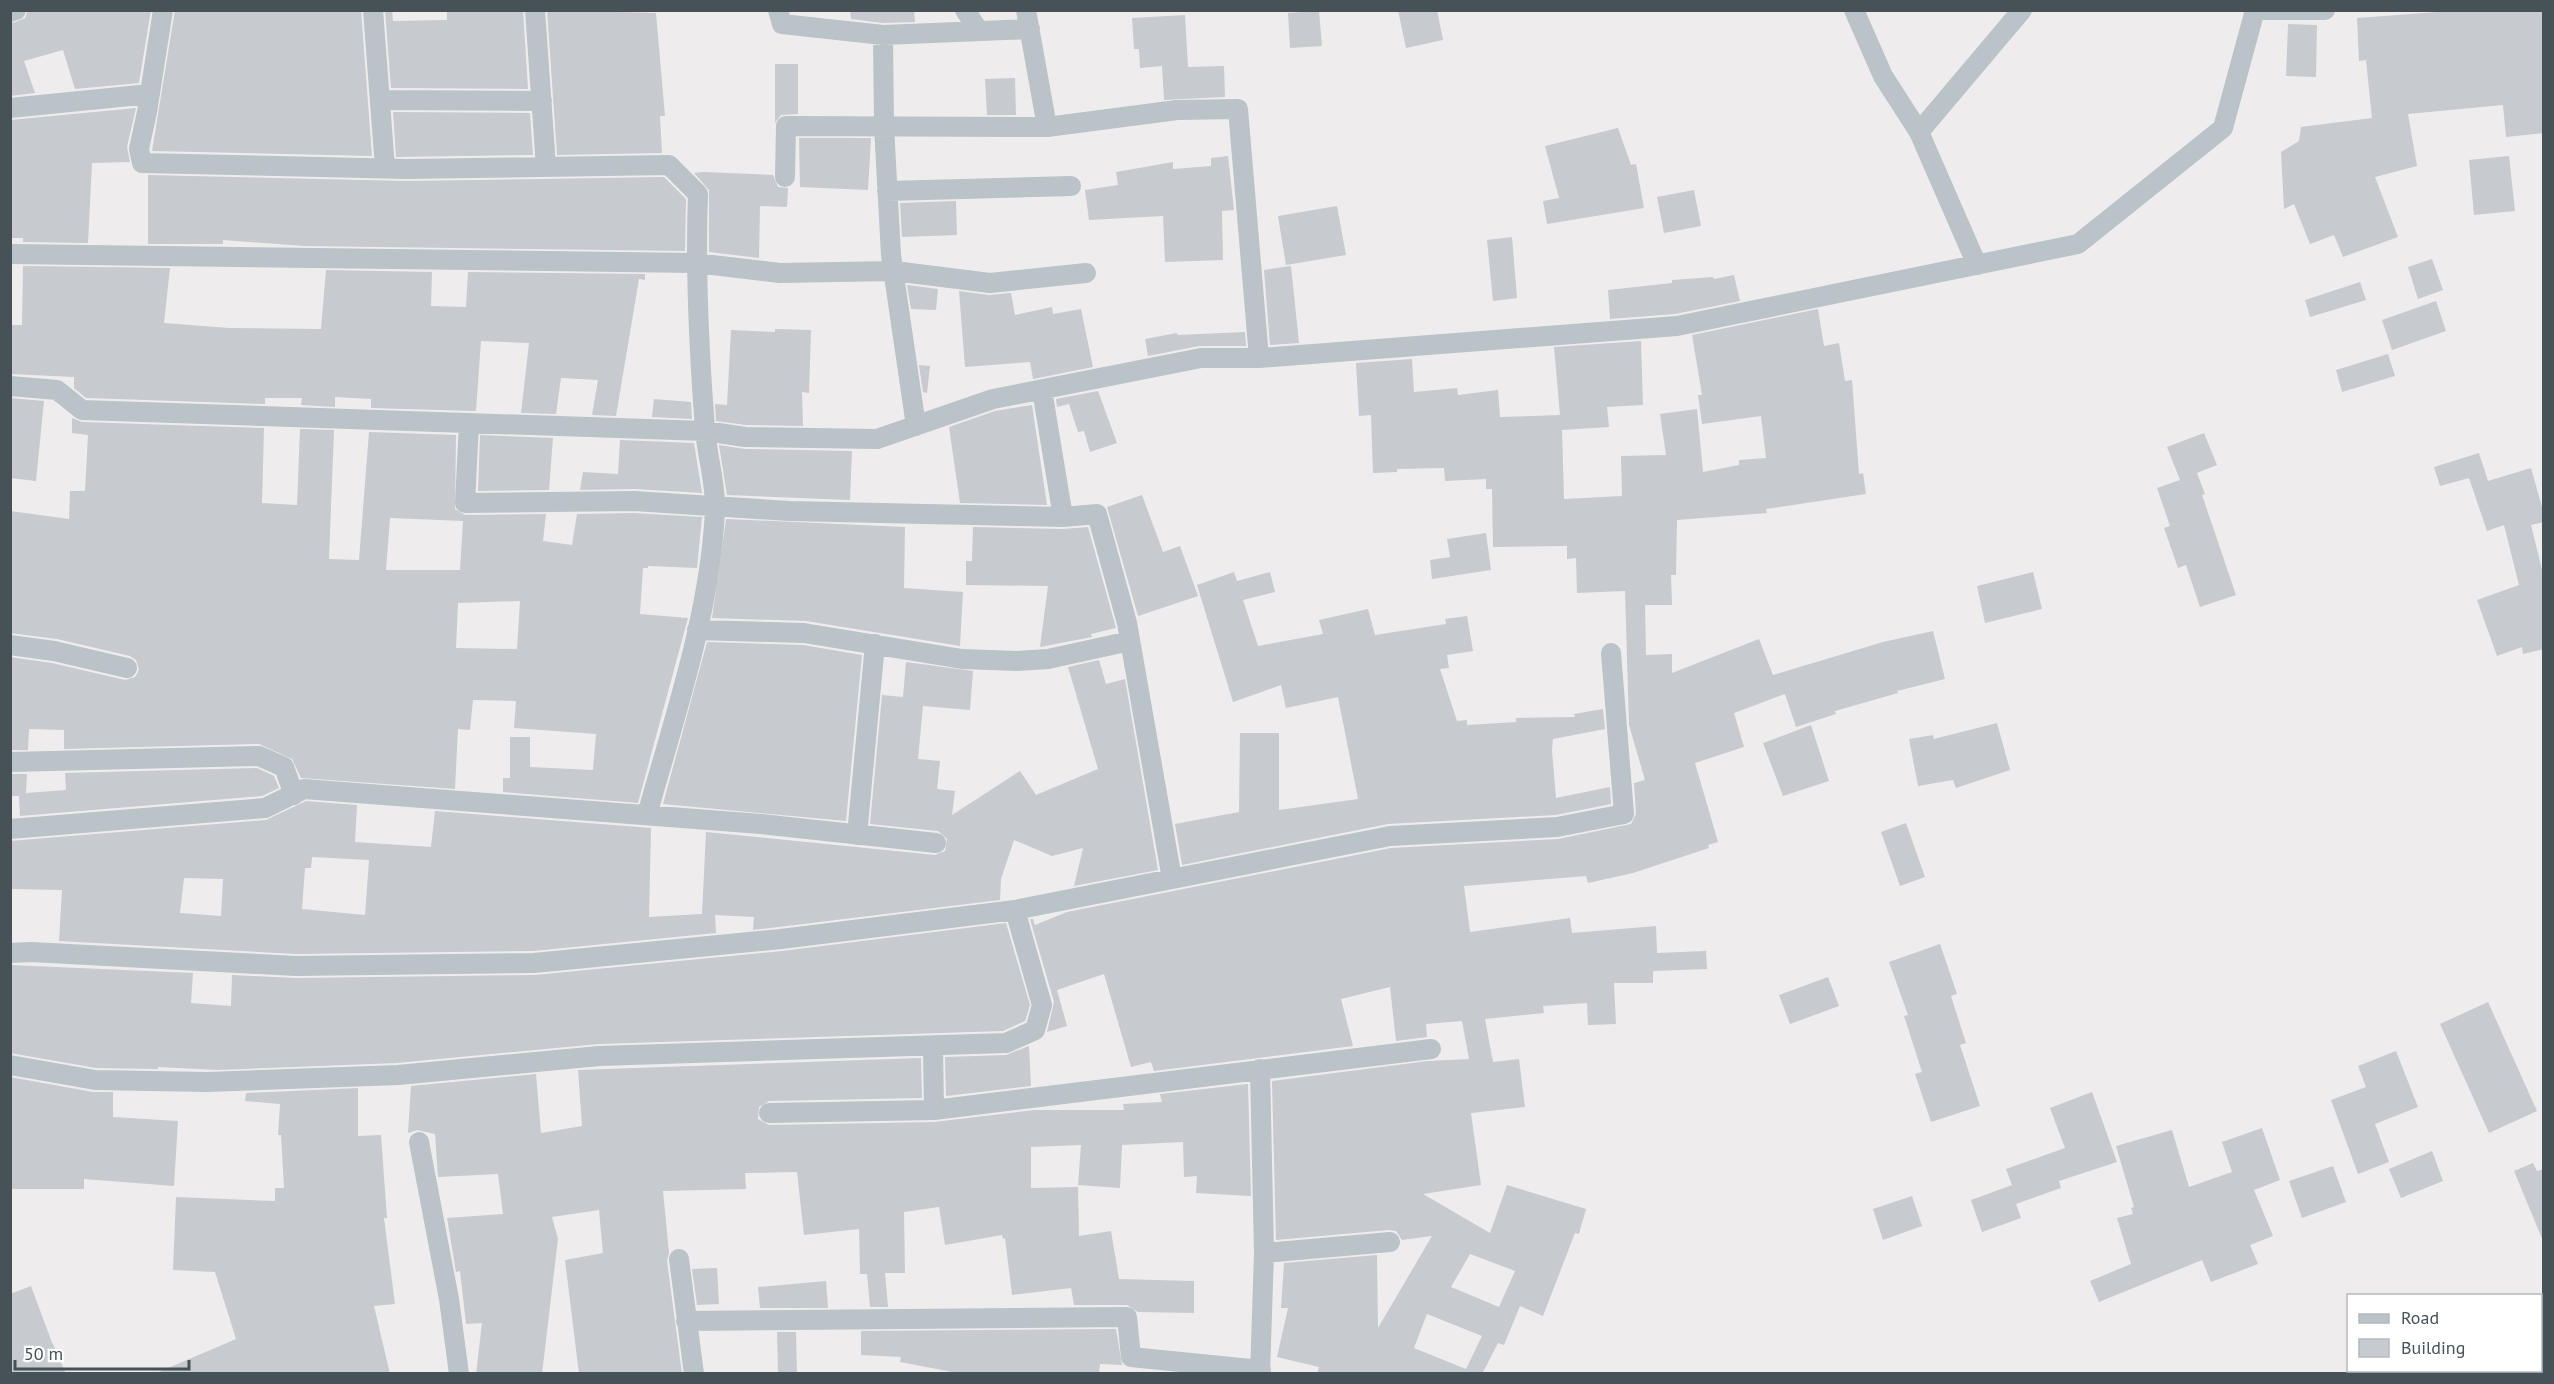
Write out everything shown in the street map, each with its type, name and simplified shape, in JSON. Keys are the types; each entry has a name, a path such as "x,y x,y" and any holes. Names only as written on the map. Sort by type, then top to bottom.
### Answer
{"street":[{"path":"10,12 16,10"},
{"path":"163,10 139,149 142,163 385,168 669,165 698,194 696,263 705,431 715,506 712,552 697,630 647,815"},
{"path":"373,10 385,168"},
{"path":"535,10 546,167"},
{"path":"778,10 782,24 883,35 979,31 1028,20 1047,127"},
{"path":"965,10 979,31"},
{"path":"1854,10 1883,76 1919,132 1977,265"},
{"path":"1919,132 2022,10"},
{"path":"10,386 57,390 82,410 705,431 745,437 877,439 993,399 1201,358 1259,358 1677,326 2078,244 2223,128 2254,11 2325,10"},
{"path":"883,35 887,190 894,271 916,426"},
{"path":"10,108 150,94"},
{"path":"380,100 542,101"},
{"path":"784,177 786,126 1047,127 1176,110 1238,109 1259,358"},
{"path":"887,190 1071,186"},
{"path":"10,254 696,263 780,273 894,271 990,283 1086,273"},
{"path":"1042,390 1063,517"},
{"path":"469,423 465,503 634,501 789,511 1063,517 1097,514 1130,641 1172,879"},
{"path":"697,630 772,630 962,659 1017,661 1048,659 1130,641"},
{"path":"857,835 875,644"},
{"path":"10,645 54,651 127,668"},
{"path":"10,953 31,952 296,966 534,963 781,939 1015,910 1390,836 1557,827 1624,814 1611,653"},
{"path":"10,762 259,756 284,767 294,795"},
{"path":"10,829 265,808 304,789 761,824 936,843"},
{"path":"10,1065 95,1080 207,1082 398,1075 599,1056 1006,1043 1035,1030 1042,1005 1015,910"},
{"path":"933,1047 934,1110"},
{"path":"769,1113 934,1110 1431,1049"},
{"path":"686,1321 1127,1317 1131,1366 1261,1372 1264,1253 1260,1070"},
{"path":"418,1142 448,1299 459,1374"},
{"path":"1264,1253 1390,1242"},
{"path":"679,1259 694,1374"}],"building":[{"path":"28,10 151,10 139,83 75,89 63,50 24,61 35,93 10,96 10,24 25,18"},
{"path":"175,10 361,10 372,156 152,151"},
{"path":"385,10 392,10 393,21 447,20 447,10 523,10 528,89 391,88"},
{"path":"547,10 656,13 665,116 660,116 662,153 557,155"},
{"path":"850,10 914,10 915,22 883,23 851,19"},
{"path":"1398,10 1437,10 1443,40 1406,48"},
{"path":"2464,10 2544,10 2544,133 2506,137 2503,105 2408,114 2417,166 2375,177 2398,237 2343,257 2334,235 2310,244 2294,204 2284,209 2281,152 2299,141 2301,127 2372,118 2366,60 2359,61 2357,18"},
{"path":"1319,11 1322,46 1290,48 1288,13"},
{"path":"1185,15 1188,67 1224,66 1225,97 1164,100 1162,66 1140,68 1139,49 1134,49 1132,18"},
{"path":"2288,24 2317,25 2316,77 2286,76"},
{"path":"775,64 798,64 798,114 781,115 775,123"},
{"path":"1015,78 1016,115 987,115 985,79"},
{"path":"136,108 127,147 130,162 92,163 88,243 23,242 23,238 10,238 10,120"},
{"path":"393,112 530,113 533,155 396,157"},
{"path":"1618,128 1631,165 1636,164 1644,208 1547,224 1543,201 1559,198 1545,146"},
{"path":"799,138 871,138 868,190 800,187"},
{"path":"1228,156 1234,210 1222,211 1223,260 1165,262 1163,216 1089,220 1085,190 1118,185 1116,172 1173,162 1173,169 1211,166 1211,158"},
{"path":"2509,156 2515,211 2474,215 2469,160"},
{"path":"694,173 773,175 778,187 788,188 787,207 760,206 759,258 709,252 709,190"},
{"path":"148,175 407,181 664,177 686,199 685,251 304,246 223,240 223,244 148,244"},
{"path":"1694,190 1701,226 1664,233 1657,197"},
{"path":"956,201 957,235 902,237 900,203"},
{"path":"1337,206 1346,255 1286,265 1278,216"},
{"path":"1512,237 1517,298 1493,301 1487,240"},
{"path":"2432,259 2443,290 2418,299 2408,267"},
{"path":"23,266 170,268 164,323 229,328 321,329 326,270 432,272 431,306 466,307 468,272 645,274 645,280 639,279 616,416 592,415 598,380 561,378 556,414 521,413 529,343 481,341 476,411 371,408 371,399 335,397 335,407 301,405 302,398 265,398 265,404 86,398 74,388 74,377 10,374 10,325 22,325"},
{"path":"1291,266 1299,343 1270,345 1264,270"},
{"path":"1734,275 1740,301 1675,314 1610,319 1608,290 1672,283 1672,280 1713,277 1714,279"},
{"path":"2360,282 2366,300 2310,317 2305,300"},
{"path":"907,285 938,289 936,310 911,309"},
{"path":"959,291 989,295 1011,293 1015,315 1052,307 1053,314 1081,309 1093,367 1033,379 1030,362 965,367"},
{"path":"2436,301 2446,331 2392,350 2382,320"},
{"path":"1818,309 1824,346 1839,343 1845,381 1852,380 1859,474 1863,473 1866,494 1766,509 1767,513 1677,520 1676,575 1671,575 1672,605 1645,605 1646,655 1672,654 1672,673 1759,639 1773,675 1883,642 1933,631 1945,679 1897,691 1898,693 1835,711 1836,714 1796,727 1785,694 1734,713 1744,747 1695,763 1718,842 1708,845 1709,848 1633,873 1588,883 1586,876 1464,886 1470,932 1570,918 1572,933 1656,926 1657,953 1706,951 1707,969 1653,971 1653,983 1614,983 1616,1024 1588,1025 1587,1003 1543,1006 1544,1013 1485,1019 1493,1062 1519,1059 1525,1107 1471,1113 1481,1185 1423,1194 1490,1233 1507,1185 1586,1209 1579,1234 1575,1233 1543,1316 1520,1306 1504,1345 1498,1343 1482,1374 1317,1374 1319,1367 1277,1357 1288,1308 1281,1308 1284,1263 1377,1255 1378,1328 1432,1236 1402,1240 1396,1231 1389,1230 1276,1240 1272,1081 1428,1061 1469,1059 1462,1021 1426,1024 1427,1037 1396,1041 1390,987 1341,999 1353,1046 1154,1071 1151,1062 1131,1067 1104,974 1057,990 1067,1026 1047,1032 1054,1002 1030,919 1033,919 1035,925 1067,912 1391,848 1558,839 1631,824 1636,814 1634,783 1645,780 1629,725 1625,591 1577,593 1576,558 1567,559 1567,546 1493,547 1492,489 1486,489 1486,479 1445,481 1444,468 1397,469 1397,472 1373,473 1371,415 1359,416 1356,363 1412,359 1414,392 1457,388 1458,395 1498,390 1500,417 1560,415 1554,347 1641,341 1643,405 1607,407 1609,427 1562,430 1564,499 1622,496 1621,456 1666,455 1660,414 1697,409 1703,472 1739,465 1739,460 1766,458 1761,416 1702,424 1698,395 1702,395 1692,335","holes":["1470,1254 1515,1271 1499,1307 1451,1287","1427,1314 1482,1336 1466,1369 1414,1348"]},
{"path":"775,329 811,330 809,393 802,392 803,426 746,425 716,421 715,404 727,405 731,330 775,332"},
{"path":"1245,332 1246,346 1199,346 1148,356 1145,339 1177,333 1178,335"},
{"path":"2388,354 2395,376 2342,392 2336,370"},
{"path":"919,365 930,366 927,393 923,392"},
{"path":"1098,391 1117,443 1090,452 1084,431 1078,432 1069,404 1057,407 1056,399"},
{"path":"10,398 44,401 36,481 10,478"},
{"path":"654,399 691,402 692,419 652,417"},
{"path":"1032,405 1047,505 960,503 949,427 995,411"},
{"path":"72,418 82,422 264,428 262,503 297,505 300,429 334,430 329,559 359,560 369,432 456,435 455,509 465,515 546,514 543,541 572,545 577,514 634,513 702,517 697,568 648,566 648,568 643,568 640,614 688,618 638,803 503,792 503,778 510,778 510,737 530,737 530,767 593,770 596,734 514,728 516,701 473,700 470,730 458,729 455,789 301,778 292,759 259,744 64,749 64,730 29,729 28,750 10,750 10,657 52,663 125,680 135,677 139,670 136,660 130,656 57,639 10,633 10,511 69,519 70,491 85,491 88,435 72,433","holes":["390,518 463,521 460,570 386,570","520,601 517,649 456,648 458,603"]},
{"path":"2204,433 2217,465 2197,473 2205,494 2202,495 2236,595 2200,607 2186,565 2178,568 2164,528 2170,526 2157,488 2180,480 2167,447"},
{"path":"480,435 553,438 549,490 478,491"},
{"path":"620,440 694,443 702,493 635,489 580,490 583,472 618,474"},
{"path":"719,445 745,449 852,451 850,500 727,495"},
{"path":"2479,453 2488,481 2531,468 2544,514 2544,522 2531,525 2544,578 2544,649 2523,654 2522,647 2497,656 2477,600 2519,585 2504,525 2487,531 2469,478 2440,486 2434,467"},
{"path":"1142,495 1163,552 1180,546 1198,596 1138,616 1107,507"},
{"path":"726,519 905,527 904,588 963,592 960,646 806,621 712,618"},
{"path":"973,527 1063,529 1088,527 1116,628 1091,634 1092,637 1040,647 1048,586 966,585 966,561 972,561"},
{"path":"1486,533 1491,570 1432,579 1430,560 1450,557 1447,539"},
{"path":"1234,572 1237,581 1270,572 1275,592 1243,600 1258,646 1323,634 1319,620 1368,609 1375,635 1446,624 1445,619 1467,616 1473,651 1447,655 1449,668 1440,669 1457,721 1467,720 1467,725 1516,722 1516,718 1575,717 1574,714 1603,709 1605,729 1553,739 1552,751 1556,798 1610,787 1611,804 1556,815 1388,824 1182,865 1175,824 1239,812 1240,733 1279,733 1279,810 1358,799 1338,697 1286,708 1281,685 1233,702 1197,585"},
{"path":"2033,572 2042,609 1985,623 1977,586"},
{"path":"707,642 803,645 862,655 846,821 663,804"},
{"path":"1099,660 1106,684 1125,679 1158,870 1074,886 1083,848 1052,856 1014,840 1001,879 1000,900 753,930 754,917 715,915 716,933 533,951 296,954 59,941 62,890 10,889 10,841 266,820 306,801 357,805 355,842 431,847 435,811 651,828 649,917 702,914 706,832 935,855 945,851 947,839 938,831 870,824 882,695 903,697 906,662 973,671 970,710 923,706 918,759 940,761 937,789 955,791 952,815 1020,771 1036,795 1098,769 1068,667","holes":["312,857 369,860 365,915 302,909 305,868 311,868","184,878 223,879 221,916 180,913"]},
{"path":"1997,723 2010,770 1956,788 1953,780 1918,786 1909,739 1933,735 1934,739"},
{"path":"1811,725 1829,781 1783,796 1763,743"},
{"path":"257,768 274,776 279,788 262,796 20,816 19,796 10,796 10,774 27,774 26,793 66,790 65,773"},
{"path":"1906,823 1925,877 1900,886 1881,832"},
{"path":"1006,923 1030,1005 1025,1021 1003,1031 599,1044 397,1063 218,1070 158,1067 158,1069 96,1068 10,1053 10,965 193,973 191,1003 231,1006 232,975 296,978 535,975 782,951"},
{"path":"1940,944 1957,994 1951,996 1966,1043 1960,1045 1980,1106 1931,1122 1915,1074 1922,1072 1904,1016 1908,1015 1889,962"},
{"path":"1828,977 1839,1006 1790,1024 1779,995"},
{"path":"2488,1002 2537,1111 2489,1133 2440,1024"},
{"path":"1029,1046 1031,1086 946,1096 945,1057 1006,1055"},
{"path":"2396,1051 2418,1107 2375,1124 2389,1162 2358,1174 2331,1100 2366,1087 2358,1066"},
{"path":"921,1058 922,1098 769,1101 759,1107 758,1119 769,1125 934,1122 1034,1110 1124,1110 1123,1104 1162,1102 1160,1094 1248,1084 1251,1196 1196,1193 1197,1176 1184,1177 1183,1142 1122,1145 1120,1188 1078,1185 1081,1145 1031,1147 1031,1188 1078,1187 1079,1236 1111,1231 1119,1279 1194,1281 1194,1313 1138,1312 1127,1305 1074,1305 1071,1288 1012,1295 1005,1238 1003,1239 1002,1235 945,1245 939,1207 904,1212 905,1273 885,1273 888,1307 870,1307 867,1274 860,1274 859,1229 804,1235 797,1172 745,1173 746,1189 663,1191 669,1253 667,1261 682,1374 579,1374 565,1260 603,1253 599,1210 552,1217 558,1239 542,1374 476,1374 482,1323 466,1324 460,1271 456,1272 447,1218 503,1214 498,1174 438,1177 435,1134 417,1130 408,1133 411,1086 536,1074 541,1133 582,1126 578,1070"},
{"path":"10,1077 93,1092 113,1092 113,1117 178,1121 174,1186 84,1179 84,1189 10,1189"},
{"path":"358,1088 358,1136 381,1135 387,1218 384,1218 395,1304 374,1306 390,1374 154,1374 236,1339 215,1272 173,1270 176,1197 275,1201 275,1188 284,1188 281,1135 278,1135 280,1104 245,1101 246,1093"},
{"path":"2092,1092 2117,1162 2059,1181 2061,1188 2016,1204 2021,1218 1982,1232 1971,1200 2012,1185 2006,1169 2065,1148 2050,1108"},
{"path":"2262,1128 2280,1180 2254,1190 2273,1236 2250,1245 2258,1264 2211,1282 2202,1260 2099,1302 2090,1281 2131,1264 2117,1218 2133,1214 2131,1208 2134,1207 2116,1146 2172,1130 2189,1187 2232,1172 2222,1142"},
{"path":"2432,1151 2443,1181 2401,1198 2389,1169"},
{"path":"2533,1163 2537,1171 2544,1169 2543,1241 2514,1171"},
{"path":"2333,1166 2346,1202 2302,1218 2289,1181"},
{"path":"1912,1196 1922,1226 1883,1240 1873,1209"},
{"path":"717,1268 719,1304 697,1305 692,1269"},
{"path":"826,1281 828,1308 760,1308 758,1287"},
{"path":"31,1286 66,1374 10,1374 10,1294"},
{"path":"1116,1329 1122,1365 1100,1364 1099,1373 963,1374 900,1362 901,1357 861,1355 861,1331"},
{"path":"777,1332 796,1332 797,1374 778,1374"}]}
